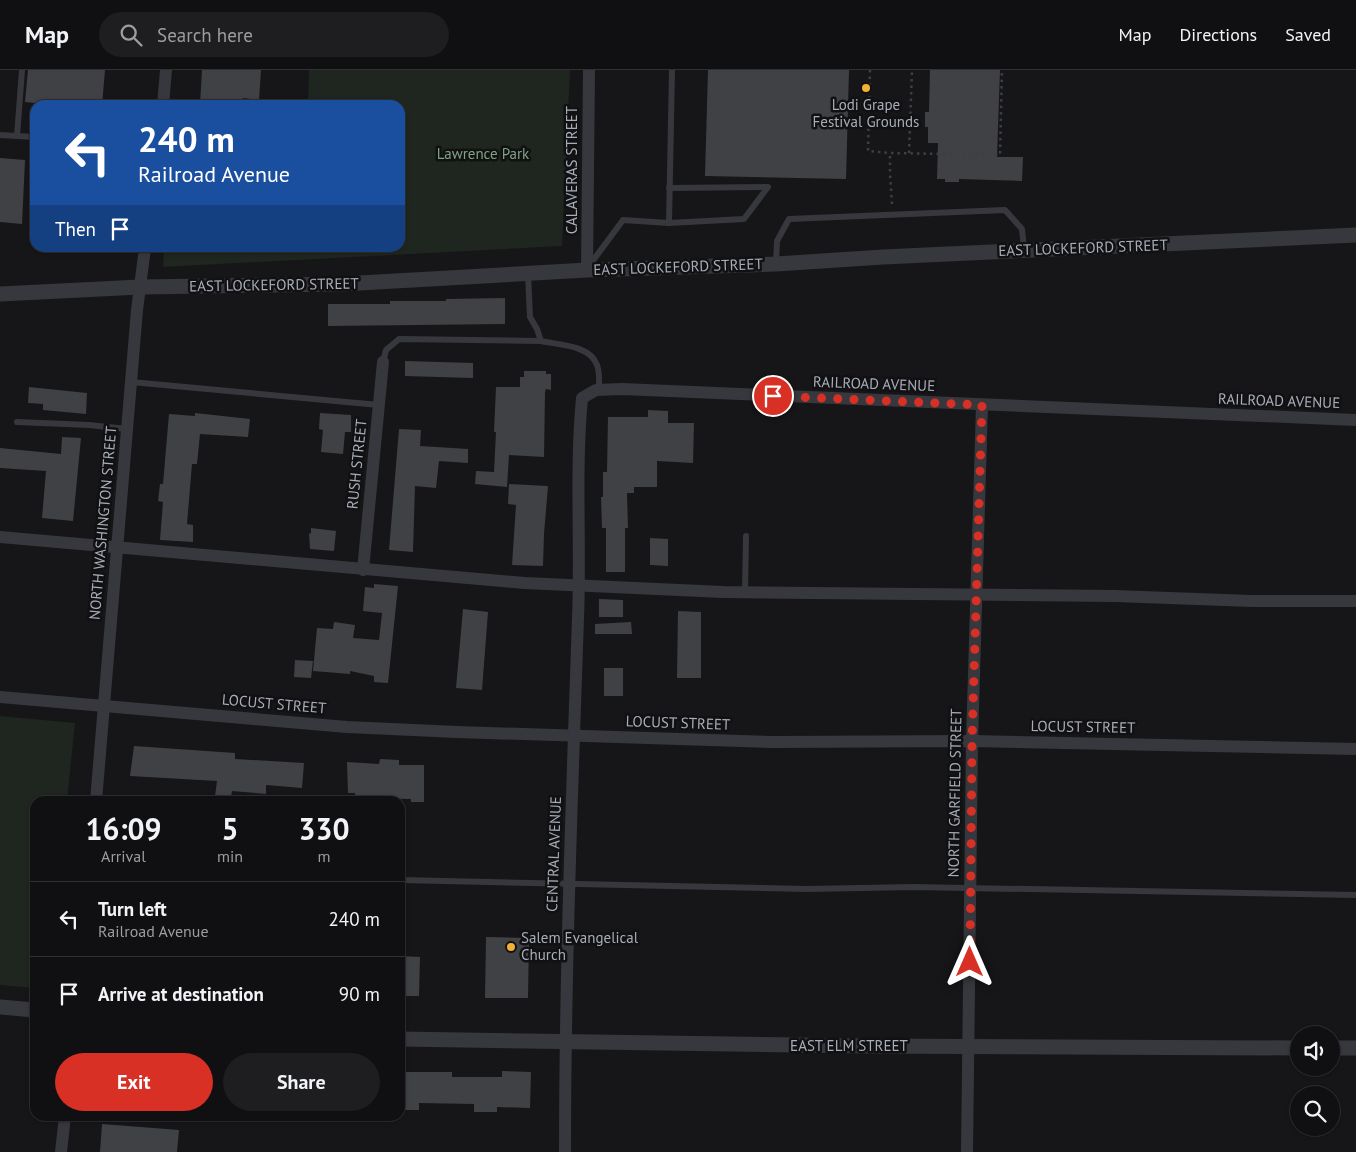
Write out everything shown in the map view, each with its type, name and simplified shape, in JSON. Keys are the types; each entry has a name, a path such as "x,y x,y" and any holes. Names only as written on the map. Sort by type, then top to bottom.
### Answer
{"street":[{"path":"163,100 166,70"},
{"name":"CALAVERAS STREET","path":"586,270 589,70"},
{"name":"EAST LOCKEFORD STREET","path":"0,294 140,287 342,284 586,270 776,264 883,257 1356,236"},
{"name":"NORTH WASHINGTON STREET","path":"96,796 131,382 144,252"},
{"name":"RUSH STREET","path":"363,570 383,362"},
{"path":"579,587 579,428 582,398 599,390"},
{"name":"RAILROAD AVENUE","path":"599,390 1356,420"},
{"name":"NORTH GARFIELD STREET","path":"967,1152 972,741 982,405"},
{"path":"0,537 363,570 579,587 745,592 1115,596 1252,601 1356,601"},
{"name":"CENTRAL AVENUE","path":"565,1152 565,1041 579,587"},
{"name":"LOCUST STREET","path":"0,697 347,727 574,736 772,742 972,741 1356,749"},
{"path":"0,1007 30,1010"},
{"name":"EAST ELM STREET","path":"405,1039 686,1044 1290,1048"},
{"path":"1340,1048 1356,1048"},
{"path":"61,1152 64,1121"}],"lane":[{"path":"17,136 22,70"},
{"path":"669,223 672,70"},
{"path":"0,134 30,137"},
{"path":"586,270 623,220 669,223 744,219 768,187 670,188"},
{"path":"776,264 777,242 789,219 1005,210 1022,229 1024,251"},
{"path":"528,273 530,316 540,340"},
{"path":"383,362 386,350 399,340 540,340 581,349 592,356 598,366 599,390"},
{"path":"131,382 379,405"},
{"path":"16,422 79,424 128,429"},
{"path":"745,592 746,536"},
{"path":"405,880 807,889 914,887 1356,895"}],"path":[{"path":"870,70 868,152 1000,155 1002,70"},
{"path":"909,154 912,70"},
{"path":"890,153 893,215"}],"green space":[{"name":"Lawrence Park","path":"309,70 570,70 562,246 163,267 164,252 405,252 405,100 308,100"},
{"path":"0,716 75,723 68,796 30,796 30,988 0,985"}],"building":[{"path":"28,70 105,70 102,100 30,100 30,103 25,102"},
{"path":"202,70 261,70 259,100 243,98 243,100 200,100"},
{"path":"708,70 849,70 846,179 705,176"},
{"path":"930,70 1000,70 997,157 1023,157 1022,181 959,179 959,182 945,182 945,179 937,179 938,143 928,143 928,127 925,127 925,112 929,112"},
{"path":"0,158 25,160 22,224 0,222"},
{"path":"505,298 505,324 328,326 328,304 390,304 390,301"},
{"path":"405,361 473,363 473,378 405,376"},
{"path":"524,371 546,371 546,374 551,374 551,390 546,389 545,392 544,457 509,455 507,487 475,484 476,471 494,472 496,387 520,387 520,377 524,377"},
{"path":"29,387 87,393 86,414 43,410 43,404 28,403"},
{"path":"648,410 668,411 668,423 694,423 693,463 657,461 657,487 634,487 634,493 627,493 628,528 625,528 625,572 606,572 606,528 602,528 601,497 603,497 603,472 607,472 608,417 648,417"},
{"path":"195,413 250,419 248,437 200,434 197,464 192,464 187,524 193,525 193,542 160,540 163,502 158,501 160,484 163,484 169,414 195,416"},
{"path":"320,413 351,415 351,432 345,432 343,454 321,452 323,430 319,429"},
{"path":"399,429 421,430 420,446 468,449 468,463 439,461 436,488 415,486 413,552 389,550"},
{"path":"62,437 81,438 73,521 42,518 46,471 0,468 0,448 61,454"},
{"path":"509,484 548,486 543,566 512,565 516,505 508,504"},
{"path":"311,528 336,531 334,551 310,549 309,533 311,534"},
{"path":"650,538 668,539 668,566 650,565"},
{"path":"374,584 398,586 388,683 374,682 374,676 350,671 350,674 313,671 317,628 333,629 334,622 355,625 353,638 379,640 382,613 363,611 365,587 374,588"},
{"path":"599,599 623,600 623,617 599,617"},
{"path":"463,609 488,612 482,690 456,688"},
{"path":"678,611 701,612 701,678 677,678"},
{"path":"631,622 632,634 595,634 595,624"},
{"path":"295,660 313,661 311,678 294,677"},
{"path":"604,668 623,668 623,696 604,696"},
{"path":"134,746 235,753 235,759 304,763 302,788 266,785 266,794 232,791 231,796 215,796 217,781 130,776"},
{"path":"380,759 399,760 399,765 424,765 424,802 411,802 411,799 405,799 405,796 355,796 355,793 348,793 347,762 379,764"},
{"path":"486,937 529,938 528,998 485,998"},
{"path":"405,956 420,957 419,996 405,996"},
{"path":"502,1071 531,1072 530,1108 497,1107 497,1112 474,1112 474,1104 419,1103 419,1110 405,1110 405,1072 452,1072 452,1077 502,1077"},
{"path":"102,1124 179,1130 177,1152 100,1152"}],"place":[{"name":"Lodi Grape Festival Grounds","path":"866,88"},
{"name":"Salem Evangelical Church","path":"511,947"}],"route":[{"path":"773,396 982,405 972,741 970,962"}]}
